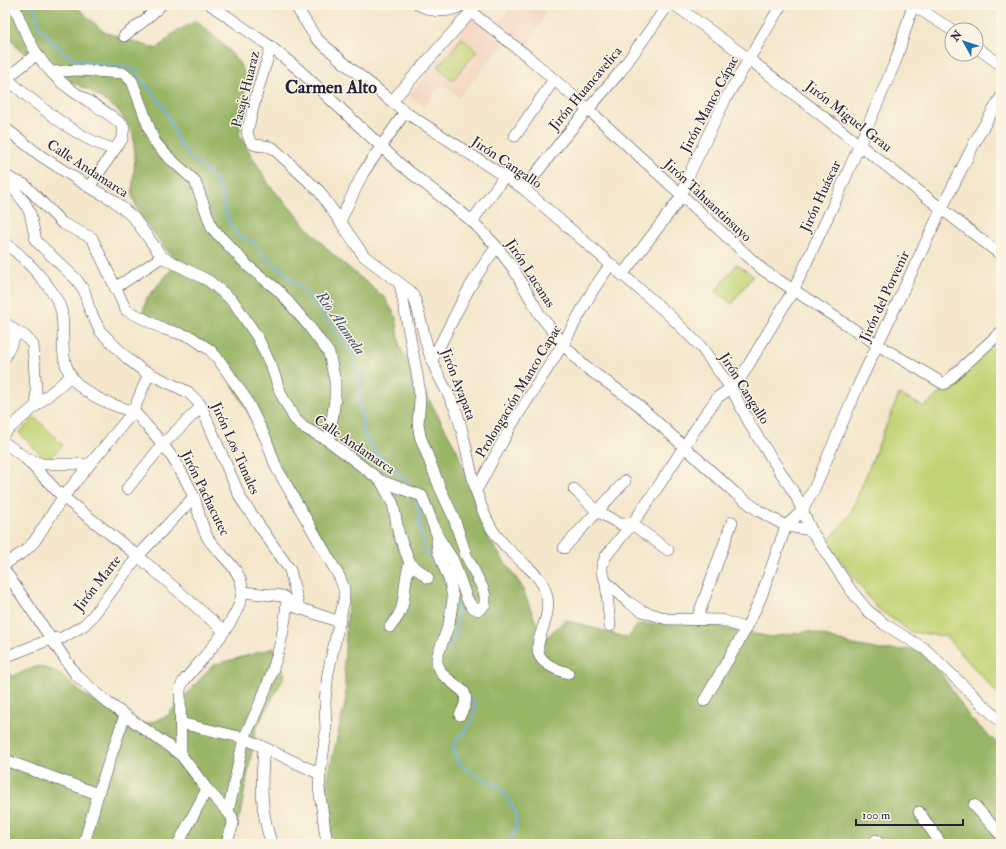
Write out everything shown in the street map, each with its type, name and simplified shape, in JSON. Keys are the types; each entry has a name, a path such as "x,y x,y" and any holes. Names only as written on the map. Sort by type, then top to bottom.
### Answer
{"street":[{"path":"14,5 26,38 44,65 61,82 124,127 122,139 89,187"},
{"path":"124,36 146,20 162,5"},
{"name":"Jirón Lucanas","path":"211,5 271,47 333,101 381,147 472,221 497,247 513,268 540,315 563,344 584,366 635,402 736,493 759,511 786,526 811,530"},
{"name":"Jirón Cangallo","path":"295,5 316,38 405,112 524,189 668,314 701,347 731,388 752,428 796,496 811,530 850,590 867,610 884,624 925,649 1001,722"},
{"path":"419,5 438,12 471,7"},
{"name":"Jirón Huancavelica","path":"524,189 562,140 620,72 668,5"},
{"name":"Jirón Miguel Grau","path":"675,5 750,58 942,208 999,249"},
{"name":"Jirón Manco Cápac","path":"622,275 682,196 686,181 726,98 780,5"},
{"path":"913,5 944,25"},
{"name":"Jirón Huáscar","path":"610,626 606,582 602,573 602,566 606,556 632,524 718,397 737,384 794,289 860,144 896,60 913,5"},
{"path":"392,101 471,7"},
{"name":"Jirón Tahuantinsuyo","path":"471,7 553,81 589,110 763,270 878,345 944,384 1001,332"},
{"name":"Pasaje Huaraz","path":"249,138 247,132 271,47"},
{"path":"984,53 1001,65"},
{"path":"37,54 6,77 56,119 102,145 115,149"},
{"path":"52,72 77,70 123,73 132,81 154,141 166,155 195,181 212,228 244,262 279,291 308,325 329,353 335,381 335,399 329,441"},
{"path":"515,136 553,81"},
{"name":"Jirón del Porvenir","path":"802,512 814,489 858,386 942,208 978,136 1001,97"},
{"path":"340,221 363,173 405,112"},
{"name":"Calle Andamarca","path":"5,128 41,156 89,187 113,200 134,218 162,257 209,280 233,301 265,350 281,394 294,418 303,427 329,441 385,483 422,496 438,536 453,560 467,599 472,607 478,610 485,604 483,589 466,555 454,518 440,488 420,436 418,423 420,400 418,380 400,284"},
{"name":"Jirón Ayapata","path":"249,138 251,144 256,146 265,145 273,148 319,191 364,256 410,291 414,297 432,360 456,413 476,491 486,518 496,535 538,577 545,587 549,601 538,646 539,655 543,662 555,669 568,673"},
{"path":"5,177 26,185 62,223 92,238 126,310 164,329 191,337 210,350 238,386 266,439 276,467 340,578 344,589 340,622 328,673 326,733 319,788 327,844"},
{"name":"Jirón Los Tunales","path":"5,177 25,203 30,214 36,241 76,278 84,290 89,308 100,331 128,359 149,373 188,392 201,407 240,499 290,570 299,608"},
{"path":"472,221 504,177"},
{"name":"Jirón Pachacutec","path":"5,243 19,253 58,298 62,314 62,354 71,376 79,385 102,400 133,412 163,444 194,498 209,539 238,574 242,584 242,592"},
{"path":"432,360 471,284 486,260 497,247"},
{"path":"116,288 162,257"},
{"name":"Prolongación Manco Capac","path":"476,491 512,424 563,344 593,290 610,265"},
{"path":"5,323 25,336 33,344 37,405"},
{"path":"5,356 17,332"},
{"path":"5,564 25,551 34,542 63,497 133,412 149,373"},
{"path":"5,432 71,376"},
{"path":"127,489 163,444 201,407"},
{"path":"5,443 24,457 63,497 138,556 224,631"},
{"path":"24,457 42,464 89,464"},
{"path":"564,548 625,481"},
{"path":"385,483 393,504 399,535 410,562 428,578"},
{"path":"574,489 597,511 620,524 632,524 668,550"},
{"name":"Jirón Marte","path":"5,657 51,639 62,638 88,621 138,556 194,498"},
{"path":"704,701 746,629 761,597 786,526 802,512"},
{"path":"697,619 732,522"},
{"path":"438,536 438,551 447,571 452,598 449,624 437,657 437,664 442,674 464,692 466,696 465,705 460,715"},
{"path":"390,627 399,614 402,606 407,569 410,562"},
{"path":"5,572 76,675 87,686 125,715 181,755 207,789 232,817 233,824 230,841"},
{"path":"606,582 628,602 642,612 668,619 722,620 746,629"},
{"path":"181,755 179,697 183,682 224,631 236,612 242,592 283,596 286,598 287,604 280,647 257,712 244,738 228,812"},
{"path":"287,604 340,622"},
{"path":"84,844 98,794 125,715"},
{"path":"180,723 244,738 320,774"},
{"path":"264,748 261,782 262,797 266,829 272,844"},
{"path":"5,760 98,794"},
{"path":"178,844 207,789"},
{"path":"974,805 1001,835"},
{"path":"919,812 941,844"}],"shaded area":[{"path":"512,5 530,5 546,12 527,49 496,25"},
{"path":"473,18 504,44 459,97 443,84 424,107 409,95"}],"green space":[{"path":"5,5 75,5 104,32 157,49 172,34 196,21 231,53 242,67 245,80 244,104 239,135 270,186 330,252 385,298 396,317 400,347 457,450 487,537 521,585 537,625 547,637 565,620 628,638 638,624 657,624 663,616 771,637 809,631 853,645 881,650 925,649 970,718 1001,747 1001,844 337,844 331,836 322,803 346,699 344,665 349,588 213,351 142,314 147,298 177,263 140,216 132,195 135,157 133,133 118,110 89,90 65,79 18,49 5,27"},
{"path":"462,38 477,51 453,80 438,67"},
{"path":"737,264 753,276 732,304 716,291"},
{"path":"1001,338 1001,694 999,695 945,636 911,632 877,608 827,542 850,515 899,394 924,407"},
{"path":"35,417 63,445 47,461 19,433"},
{"path":"274,648 285,675 256,729 240,815 227,844 5,844 5,672 12,676 39,666 57,672 83,694 118,715 146,724 167,716 213,665"}],"waterway":[{"name":"Rio Alameda","path":"33,5 40,28 62,51 75,59 93,64 106,64 136,70 148,88 164,107 177,138 188,156 213,176 220,188 228,220 238,236 253,242 264,256 299,285 353,354 359,371 359,399 363,432 375,452 406,480 410,487"},
{"name":"Rio Alameda","path":"415,498 419,507 419,525 426,552 438,565"},
{"name":"Rio Alameda","path":"443,653 448,649 455,637 458,602"},
{"name":"Rio Alameda","path":"469,698 475,703 474,717 470,725 457,739 454,752 461,765 467,770 501,789 509,799 514,810 516,824 513,836 508,844"}],"district":[{"name":"Carmen Alto","path":"331,87"}]}
